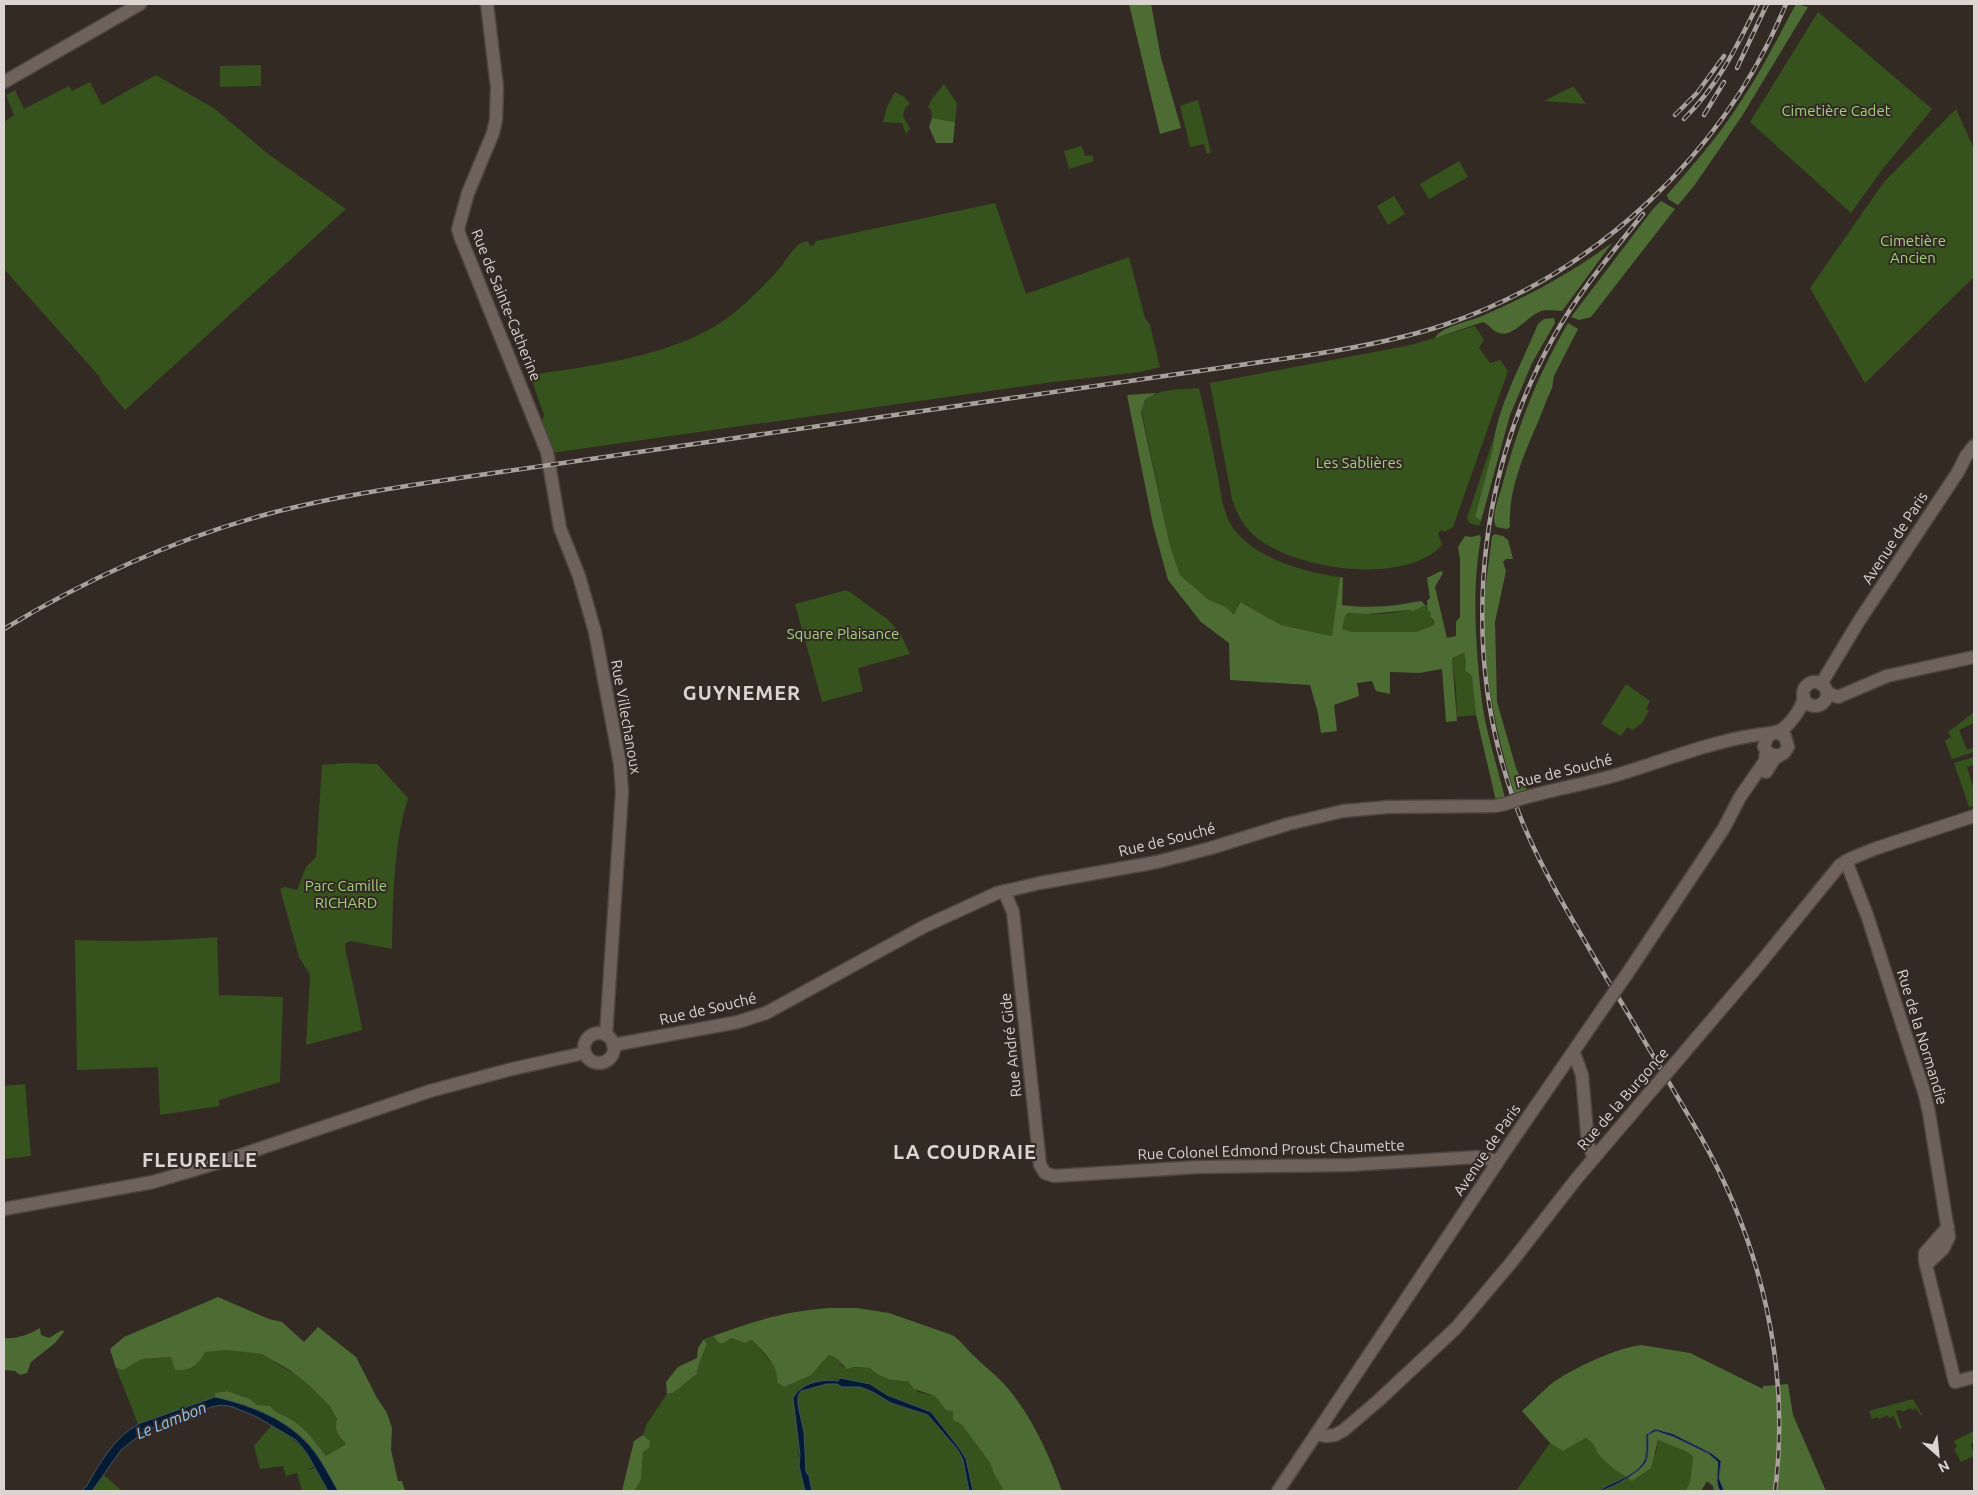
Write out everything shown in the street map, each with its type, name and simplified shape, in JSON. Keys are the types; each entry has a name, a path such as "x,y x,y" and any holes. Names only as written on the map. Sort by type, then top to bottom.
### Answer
{"street":[{"path":"4,82 140,4"},
{"name":"Rue de Sainte-Catherine","path":"487,4 497,87 496,120 493,133 468,193 458,229 545,445 550,470"},
{"name":"Avenue de Paris","path":"1820,687 1818,677 1844,637 1859,621 1974,446"},
{"name":"Avenue de Paris","path":"1958,472 1965,466 1974,452"},
{"name":"Rue Villechanoux","path":"550,470 560,528 579,576 595,632 620,764 622,792 610,1040"},
{"path":"1788,741 1791,733 1806,711 1809,702 1805,690 1820,687 1838,697 1887,676 1974,657"},
{"path":"1809,702 1823,703 1820,687"},
{"name":"Avenue de Paris","path":"1278,1491 1498,1161 1574,1053 1724,828 1740,797 1765,761 1770,740 1784,728 1801,706 1809,702"},
{"path":"1779,756 1772,756 1770,740 1783,734 1788,741"},
{"name":"Rue de Souché","path":"610,1040 738,1022 766,1013 945,916 983,898 1004,892 1157,862 1211,848 1288,824 1343,811 1388,807 1495,806 1592,782 1666,758 1750,736 1770,740"},
{"name":"Avenue de Paris","path":"1724,828 1747,802 1774,760 1787,750 1788,741"},
{"name":"Rue de la Burgonce","path":"1316,1434 1335,1435 1344,1430 1456,1328 1510,1264 1594,1158 1763,960 1836,870 1846,861 1877,848 1974,816"},
{"name":"Rue de la Normandie","path":"1846,861 1867,914 1925,1095 1949,1236 1946,1245 1926,1265 1955,1382 1974,1377"},
{"path":"1013,912 1019,896 1028,886"},
{"name":"Rue André Gide","path":"1004,892 1013,912 1040,1161 1045,1173"},
{"path":"600,1034 610,1040 613,1053 608,1060 603,1062 591,1061 584,1053 585,1044 592,1035 600,1034"},
{"path":"4,1209 153,1182 268,1146 430,1091 508,1070 584,1053"},
{"path":"1574,1053 1582,1075 1588,1144 1594,1158"},
{"name":"Rue Colonel Edmond Proust Chaumette","path":"1045,1173 1054,1176 1198,1167 1349,1165 1477,1157 1498,1161"}],"green space":[{"path":"1129,4 1151,4 1161,58 1181,128 1160,134"},
{"path":"1796,4 1808,7 1742,116 1694,186 1678,205 1668,199 1667,195 1706,150 1733,114 1763,65"},
{"name":"Cimetière Cadet","path":"1818,12 1932,109 1882,170 1851,213 1750,122"},
{"path":"261,65 261,86 220,87 220,66"},
{"path":"156,75 215,109 268,154 346,209 125,410 102,383 99,376 4,269 4,122 14,115 6,95 15,90 24,109 69,86 72,91 90,82 102,105"},
{"path":"944,84 957,103 955,122 932,118 931,110 928,107"},
{"path":"1574,87 1586,104 1544,101"},
{"path":"895,92 910,103 905,108 903,116 910,129 906,134 902,123 883,122 887,107"},
{"path":"1198,100 1211,153 1207,154 1204,144 1190,147 1180,106"},
{"name":"Cimetière Ancien","path":"1956,109 1974,149 1974,277 1865,383 1810,288 1884,182"},
{"path":"932,118 955,122 953,143 936,143 929,127"},
{"path":"1082,146 1085,156 1092,155 1094,161 1069,169 1064,151"},
{"path":"1459,161 1468,177 1429,199 1420,184"},
{"path":"1394,196 1405,214 1388,225 1377,206"},
{"path":"1661,201 1675,209 1591,317 1579,320 1571,317 1653,209"},
{"path":"995,203 1026,294 1129,257 1145,318 1150,325 1160,367 1140,372 1053,382 551,453 541,424 544,415 530,375 632,358 657,351 705,332 726,319 747,302 773,276 801,243 808,241 810,246 814,245 816,241"},
{"path":"1612,243 1562,311 1541,311 1509,333 1497,332 1483,322 1435,338 1438,334 1449,328 1482,316 1533,292 1565,274"},
{"path":"1554,318 1555,323 1532,363 1510,415 1481,521 1475,517 1499,417 1538,324 1544,319"},
{"path":"1568,323 1578,329 1554,376 1552,388 1520,466 1511,502 1510,527 1507,529 1496,527 1494,519 1495,508 1528,404 1546,364"},
{"name":"Les Sablières","path":"1475,326 1484,340 1479,348 1490,363 1500,360 1508,371 1453,527 1438,533 1442,545 1425,558 1403,566 1377,569 1350,569 1322,565 1296,558 1274,549 1247,529 1238,515 1232,499 1210,383 1411,345"},
{"path":"1199,388 1223,503 1230,523 1239,535 1263,554 1294,567 1340,577 1333,636 1281,625 1239,602 1235,616 1226,607 1209,600 1180,575 1170,546 1141,408 1145,401 1158,393"},
{"path":"1156,393 1145,400 1141,412 1170,546 1180,575 1209,600 1226,607 1234,615 1240,602 1281,625 1332,636 1340,577 1343,578 1342,605 1382,606 1421,601 1425,605 1414,611 1368,614 1349,613 1345,616 1342,629 1353,632 1416,632 1434,625 1434,621 1430,616 1431,613 1428,610 1427,601 1430,598 1427,578 1441,571 1443,573 1435,587 1447,638 1456,636 1456,622 1460,617 1460,559 1458,547 1465,536 1480,535 1475,601 1478,668 1485,720 1505,798 1496,801 1476,715 1472,677 1465,671 1466,661 1464,653 1452,658 1457,721 1446,722 1442,669 1419,673 1390,672 1390,694 1376,691 1372,681 1357,683 1359,696 1334,705 1337,731 1321,733 1318,713 1310,685 1230,680 1229,643 1201,622 1168,580 1153,525 1127,395"},
{"path":"1494,437 1493,448 1475,517 1481,521 1479,526 1469,523 1467,518"},
{"path":"1495,534 1503,536 1508,540 1513,559 1506,559 1503,562 1506,571 1495,622 1497,702 1516,768 1527,790 1515,795 1495,721 1485,643 1485,592 1492,536"},
{"name":"Square Plaisance","path":"847,590 887,619 900,633 910,654 858,668 863,691 822,702 795,604"},
{"path":"1428,605 1434,625 1416,632 1353,632 1341,629 1345,616 1351,614 1406,611"},
{"path":"1464,653 1466,661 1465,671 1472,677 1476,715 1457,717 1452,658"},
{"path":"1626,684 1650,701 1646,709 1649,711 1642,723 1633,730 1627,727 1621,736 1601,724"},
{"path":"1974,712 1974,723 1959,730 1967,750 1974,748 1974,752 1952,759 1945,741 1951,737 1948,732"},
{"path":"1974,757 1974,765 1967,767 1974,789 1974,808 1973,806 1969,807 1954,763"},
{"name":"Parc Camille RICHARD","path":"345,763 377,764 408,798 399,835 392,949 350,941 346,943 345,947 362,1030 306,1045 309,973 299,957 280,889 285,887 297,890 306,867 316,857 322,765"},
{"path":"217,937 219,995 283,997 280,1082 219,1100 219,1106 160,1115 158,1067 77,1070 75,940 146,941"},
{"path":"25,1084 31,1156 4,1159 4,1086"},
{"path":"218,1297 269,1319 282,1322 304,1342 318,1327 356,1357 387,1413 392,1428 391,1450 398,1481 402,1481 405,1491 338,1491 315,1451 297,1433 263,1414 215,1397 215,1393 227,1391 250,1399 257,1405 270,1406 301,1426 326,1456 346,1444 337,1433 337,1419 329,1405 309,1385 291,1371 262,1354 226,1350 205,1352 197,1364 185,1370 175,1370 171,1357 142,1359 123,1370 116,1368 110,1349 124,1337"},
{"path":"857,1308 889,1313 955,1337 1005,1385 1023,1409 1045,1449 1062,1491 1004,1491 990,1463 962,1425 953,1420 953,1411 946,1410 935,1396 914,1389 908,1381 888,1379 878,1375 870,1368 854,1367 847,1369 836,1358 829,1355 811,1375 784,1387 777,1382 776,1370 769,1359 752,1340 745,1343 731,1338 724,1343 719,1343 713,1336 770,1318 814,1309"},
{"path":"40,1328 41,1335 49,1338 62,1330 64,1332 55,1343 31,1362 27,1373 20,1375 15,1371 4,1370 4,1338 22,1336"},
{"path":"713,1336 719,1343 724,1343 731,1338 745,1343 752,1340 772,1363 818,1368 829,1355 836,1358 843,1367 870,1368 883,1377 908,1381 918,1392 935,1396 946,1410 953,1410 957,1423 962,1425 990,1463 1004,1491 973,1491 966,1459 931,1412 887,1395 870,1384 843,1378 815,1382 796,1392 799,1466 805,1491 634,1491 641,1480 643,1451 650,1441 643,1435 646,1425 667,1394 673,1393 697,1374 707,1344 704,1339"},
{"path":"704,1339 707,1344 697,1374 673,1393 667,1394 666,1382 678,1367 697,1358 698,1348"},
{"path":"1641,1345 1690,1353 1763,1389 1763,1386 1788,1384 1793,1415 1826,1491 1714,1491 1713,1486 1707,1481 1701,1491 1685,1491 1690,1482 1693,1456 1658,1440 1651,1468 1632,1481 1604,1460 1593,1444 1586,1438 1563,1451 1550,1443 1522,1411 1551,1384 1570,1372 1619,1350"},
{"path":"214,1350 257,1352 267,1356 298,1376 321,1395 333,1411 337,1420 337,1433 346,1444 326,1456 317,1444 290,1419 266,1406 257,1405 250,1399 227,1391 215,1393 215,1397 138,1424 116,1368 119,1369 132,1365 142,1359 172,1357 175,1370 185,1370 197,1364 205,1352"},
{"path":"827,1384 837,1384 842,1387 860,1387 873,1392 891,1403 928,1415 958,1450 963,1460 969,1491 812,1491 809,1476 806,1472 804,1433 798,1401 801,1391"},
{"path":"1913,1399 1922,1415 1916,1408 1902,1412 1901,1410 1896,1411 1902,1428 1899,1429 1894,1416 1889,1418 1888,1415 1879,1419 1878,1417 1872,1419 1869,1411"},
{"path":"272,1425 286,1434 306,1452 315,1466 306,1470 315,1468 328,1491 302,1491 297,1473 286,1476 283,1466 260,1469 254,1446"},
{"path":"1974,1431 1974,1442 1971,1444 1974,1456 1961,1462 1954,1449 1957,1447 1954,1441"},
{"path":"643,1435 650,1441 649,1448 643,1452 641,1480 634,1491 622,1491 634,1441"},
{"path":"1586,1438 1594,1442 1599,1455 1625,1477 1597,1491 1516,1491 1550,1443 1563,1451"},
{"path":"1658,1440 1693,1456 1690,1482 1685,1491 1603,1491 1627,1478 1656,1453"},
{"path":"104,1475 122,1491 92,1491"}],"water":[{"path":"840,1378 870,1384 887,1395 931,1412 966,1459 973,1491 969,1491 963,1460 958,1450 928,1415 891,1403 873,1392 860,1387 842,1387 837,1384 827,1384 801,1391 798,1396 804,1432 806,1472 809,1476 812,1491 805,1491 799,1466 800,1455 793,1398 807,1385 819,1381 838,1381"},
{"name":"Le Lambon","path":"215,1397 263,1412 295,1432 314,1451 338,1491 328,1491 306,1452 296,1440 257,1417 233,1407 222,1405 211,1407 178,1423 168,1423 146,1430 121,1450 92,1491 81,1491 86,1487 114,1444 129,1430 138,1424"},
{"path":"1655,1429 1673,1434 1711,1453 1721,1461 1719,1478 1724,1491 1720,1491 1718,1484 1718,1462 1709,1454 1674,1437 1656,1431 1648,1435 1648,1450 1645,1464 1634,1474 1619,1483 1600,1491 1638,1469 1646,1456 1646,1435"}],"railway":[{"path":"1684,119 1717,79 1758,4"},
{"path":"1737,68 1767,4"},
{"path":"4,629 66,594 163,549 230,525 314,503 441,481 1316,354 1380,342 1444,325 1500,303 1553,274 1603,240 1649,201 1691,158 1728,110 1760,58 1786,4"},
{"path":"1675,115 1697,93 1724,56"},
{"path":"1704,115 1724,82"},
{"path":"1643,214 1573,305 1553,338 1526,395 1505,455 1491,516 1483,579 1483,642 1490,705 1503,766 1524,826 1563,904 1701,1137 1722,1178 1740,1220 1755,1264 1766,1308 1774,1353 1779,1399 1779,1445 1775,1491"}],"district":[{"name":"GUYNEMER","path":"742,693"},
{"name":"LA COUDRAIE","path":"965,1152"},
{"name":"FLEURELLE","path":"200,1160"}]}
